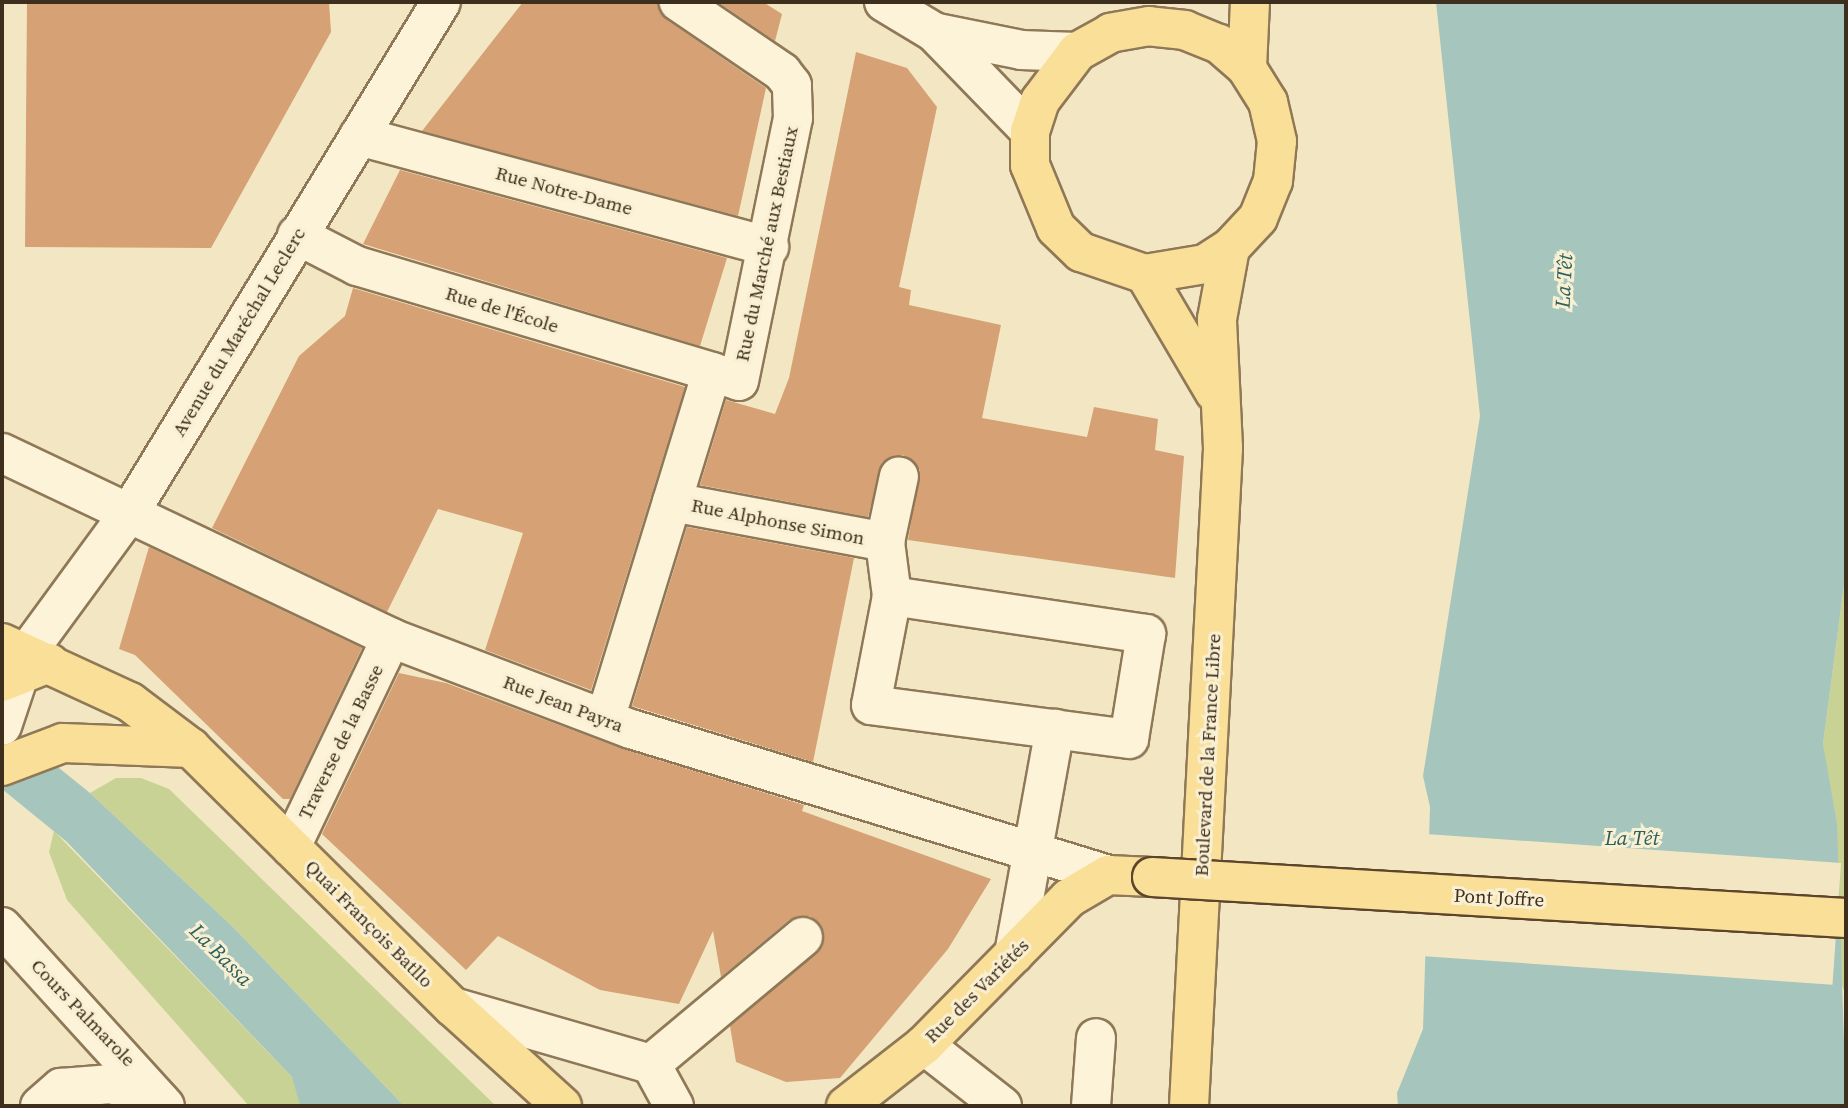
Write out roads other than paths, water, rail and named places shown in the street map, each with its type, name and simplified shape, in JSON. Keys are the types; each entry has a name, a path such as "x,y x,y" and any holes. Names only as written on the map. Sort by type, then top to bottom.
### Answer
{"main road":[{"path":"1247,68 1250,2"},
{"path":"1162,14 1185,30 1219,44 1247,68 1268,102 1277,141 1273,181 1258,218 1230,248 1185,270 1145,274 1081,252 1056,228 1030,165 1030,131 1040,101 1077,52 1111,33 1162,14"},
{"name":"Boulevard de la France Libre","path":"1189,1106 1219,547 1220,403 1217,319 1230,248"},
{"name":"Boulevard de la France Libre","path":"1145,274 1181,326 1220,403"},
{"name":"Quai François Batllo","path":"16,678 130,702 191,748 453,1007 556,1101 593,1106"},
{"path":"2,766 63,743 191,748"},
{"name":"Rue Jean Payra","path":"1108,875 1152,877"},
{"name":"Rue des Variétés","path":"846,1106 924,1045 1069,898 1108,875"},
{"name":"Pont Joffre","path":"1152,877 1846,918"}],"street":[{"name":"Avenue du Maréchal Leclerc","path":"16,678 130,512 441,2"},
{"name":"Rue du Marché aux Bestiaux","path":"611,700 712,372 739,381 769,247 793,118 792,85 782,72 679,2"},
{"path":"884,2 934,32 1030,131"},
{"path":"934,32 1021,50 1077,52"},
{"name":"Rue Notre-Dame","path":"359,136 769,247"},
{"name":"Rue de l'École","path":"297,235 357,266 712,372"},
{"name":"Rue Jean Payra","path":"2,453 391,638 631,729 1040,847 1108,875"},
{"name":"Rue Alphonse Simon","path":"899,476 885,542 892,596 871,705 1055,729"},
{"name":"Rue Alphonse Simon","path":"672,502 885,542"},
{"path":"892,596 1146,634 1129,739 1055,729 1040,847 1014,954"},
{"name":"Traverse de la Basse","path":"292,847 391,638"},
{"path":"1040,847 1069,898"},
{"name":"Cours Palmarole","path":"2,928 163,1103"},
{"path":"651,1064 803,937"},
{"path":"453,1007 651,1064 674,1106"},
{"path":"1091,1106 1096,1038"},
{"path":"924,1045 1002,1106"},
{"name":"Cours Palmarole","path":"40,1106 61,1088 112,1084 163,1103"}],"water":[{"name":"La Têt","path":"1436,2 1846,2 1846,570 1823,744 1837,824 1846,1106 1398,1106 1397,1093 1423,1029 1430,807 1423,776 1480,416"},
{"name":"La Bassa","path":"2,722 90,793 232,926 404,1106 300,1106 292,1077 67,842 2,789"}]}
